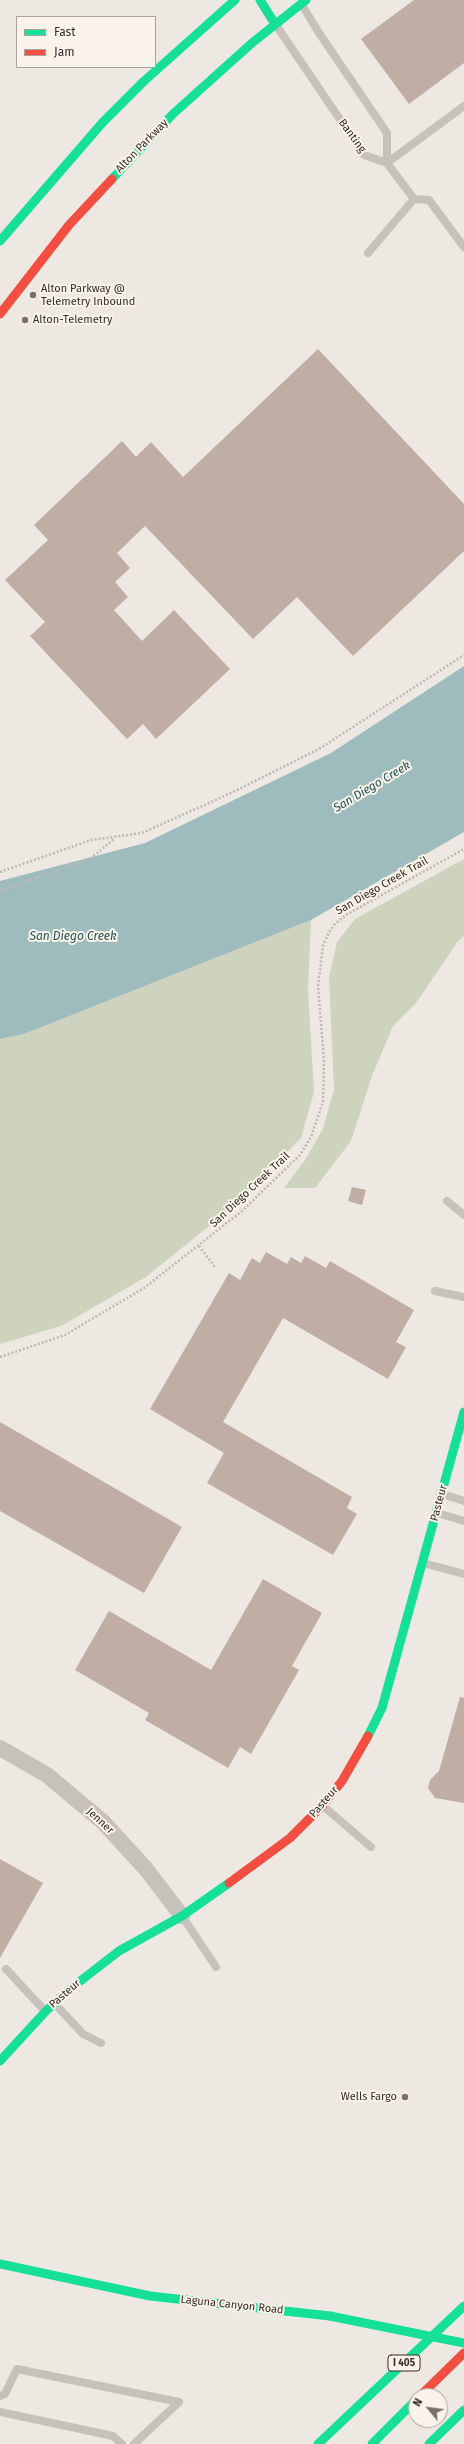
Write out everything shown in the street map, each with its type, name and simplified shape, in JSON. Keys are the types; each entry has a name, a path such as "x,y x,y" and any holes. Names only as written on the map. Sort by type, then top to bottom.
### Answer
{"main road":[{"path":"0,241 50,181 103,122 143,82 235,0"},
{"name":"Banting","path":"260,0 275,24"},
{"name":"Alton Parkway","path":"0,314 69,225 173,114 302,1"},
{"name":"Pasteur","path":"0,2061 46,2011 119,1950 182,1916 290,1838 322,1806 359,1754 382,1708 464,1412"},
{"name":"Laguna Canyon Road","path":"0,2264 91,2285 150,2296 330,2316 464,2343"},
{"name":"I 405","path":"318,2444 464,2306"},
{"path":"428,2388 464,2353"},
{"path":"372,2444 408,2408"},
{"path":"429,2444 464,2410"}],"street":[{"name":"Jenner","path":"0,1748 47,1775 103,1822 146,1869 182,1916"}],"lane":[{"path":"302,1 319,34 387,133 387,163 414,199 429,200 464,247"},
{"name":"Banting","path":"275,24 364,155 387,163"},
{"path":"387,163 464,106"},
{"path":"368,253 414,199"},
{"path":"447,1201 464,1215"},
{"path":"436,1292 464,1297"},
{"path":"441,1494 464,1501"},
{"path":"436,1513 464,1521"},
{"path":"422,1563 464,1574"},
{"path":"322,1806 371,1847"},
{"path":"182,1916 216,1967"},
{"path":"6,1969 46,2011"},
{"path":"54,2004 83,2034 101,2043"},
{"path":"0,2396 5,2394 17,2369 179,2402 134,2444"},
{"path":"0,2412 113,2436 122,2444"}],"path":[{"path":"0,872 92,840 142,833 231,793 319,749 464,655"},
{"path":"0,891 91,858 114,838"},
{"name":"San Diego Creek Trail","path":"0,1357 65,1335 144,1288 199,1246 275,1180 300,1155 311,1137 323,1102 324,1087 318,986 323,946 332,928 346,915 464,849"},
{"path":"199,1246 216,1267"}],"green space":[{"path":"464,859 464,936 458,941 416,1003 393,1026 372,1076 351,1141 315,1188 284,1188 305,1160 323,1129 334,1089 329,978 337,942 355,919"},
{"path":"311,920 308,991 314,1092 301,1138 235,1205 146,1277 61,1326 0,1344 0,1039 24,1034"}],"water":[{"name":"San Diego Creek","path":"464,666 464,832 311,920 24,1034 0,1039 0,881 145,843 331,753"}],"building":[{"path":"414,0 464,0 464,63 409,104 361,39"},
{"path":"318,349 464,504 464,551 353,656 297,597 253,639 145,526 117,553 130,568 115,582 128,597 114,610 142,641 174,610 230,669 156,739 143,724 127,739 30,636 45,622 5,580 48,540 34,525 122,441 136,457 151,442 183,477"},
{"path":"352,1187 366,1190 362,1205 348,1201"},
{"path":"266,1252 287,1264 291,1257 301,1263 305,1256 326,1268 330,1261 414,1310 396,1342 406,1347 388,1379 283,1318 223,1422 352,1497 347,1508 357,1514 333,1555 207,1483 224,1453 150,1409 229,1273 240,1280 252,1258 260,1263"},
{"path":"0,1422 182,1527 144,1593 0,1511"},
{"path":"263,1579 322,1613 292,1666 299,1670 251,1754 240,1747 228,1768 145,1720 149,1713 75,1670 109,1611 211,1670"},
{"path":"460,1697 464,1698 464,1803 435,1798 428,1788 430,1780 439,1771"},
{"path":"0,1859 43,1883 0,1958"}],"traffic: fast":[{"path":"0,241 103,122 143,82 235,0"},
{"path":"260,0 275,24"},
{"path":"112,179 173,114 252,43 306,0"},
{"path":"368,1736 382,1708 464,1412"},
{"path":"0,2061 46,2011 70,1989 119,1951 182,1916 229,1883"},
{"path":"0,2264 150,2296 330,2316"},
{"path":"318,2444 464,2306"},
{"path":"330,2316 464,2343"},
{"path":"372,2444 408,2408"},
{"path":"429,2444 464,2410"}],"traffic: jam":[{"path":"0,314 69,225 112,179"},
{"path":"229,1883 290,1838 322,1806 342,1781 368,1736"},
{"path":"428,2388 464,2353"}],"place":[{"name":"Alton Parkway @ Telemetry Inbound","path":"33,295"},
{"name":"Alton-Telemetry","path":"25,320"},
{"name":"Wells Fargo","path":"405,2097"}]}
